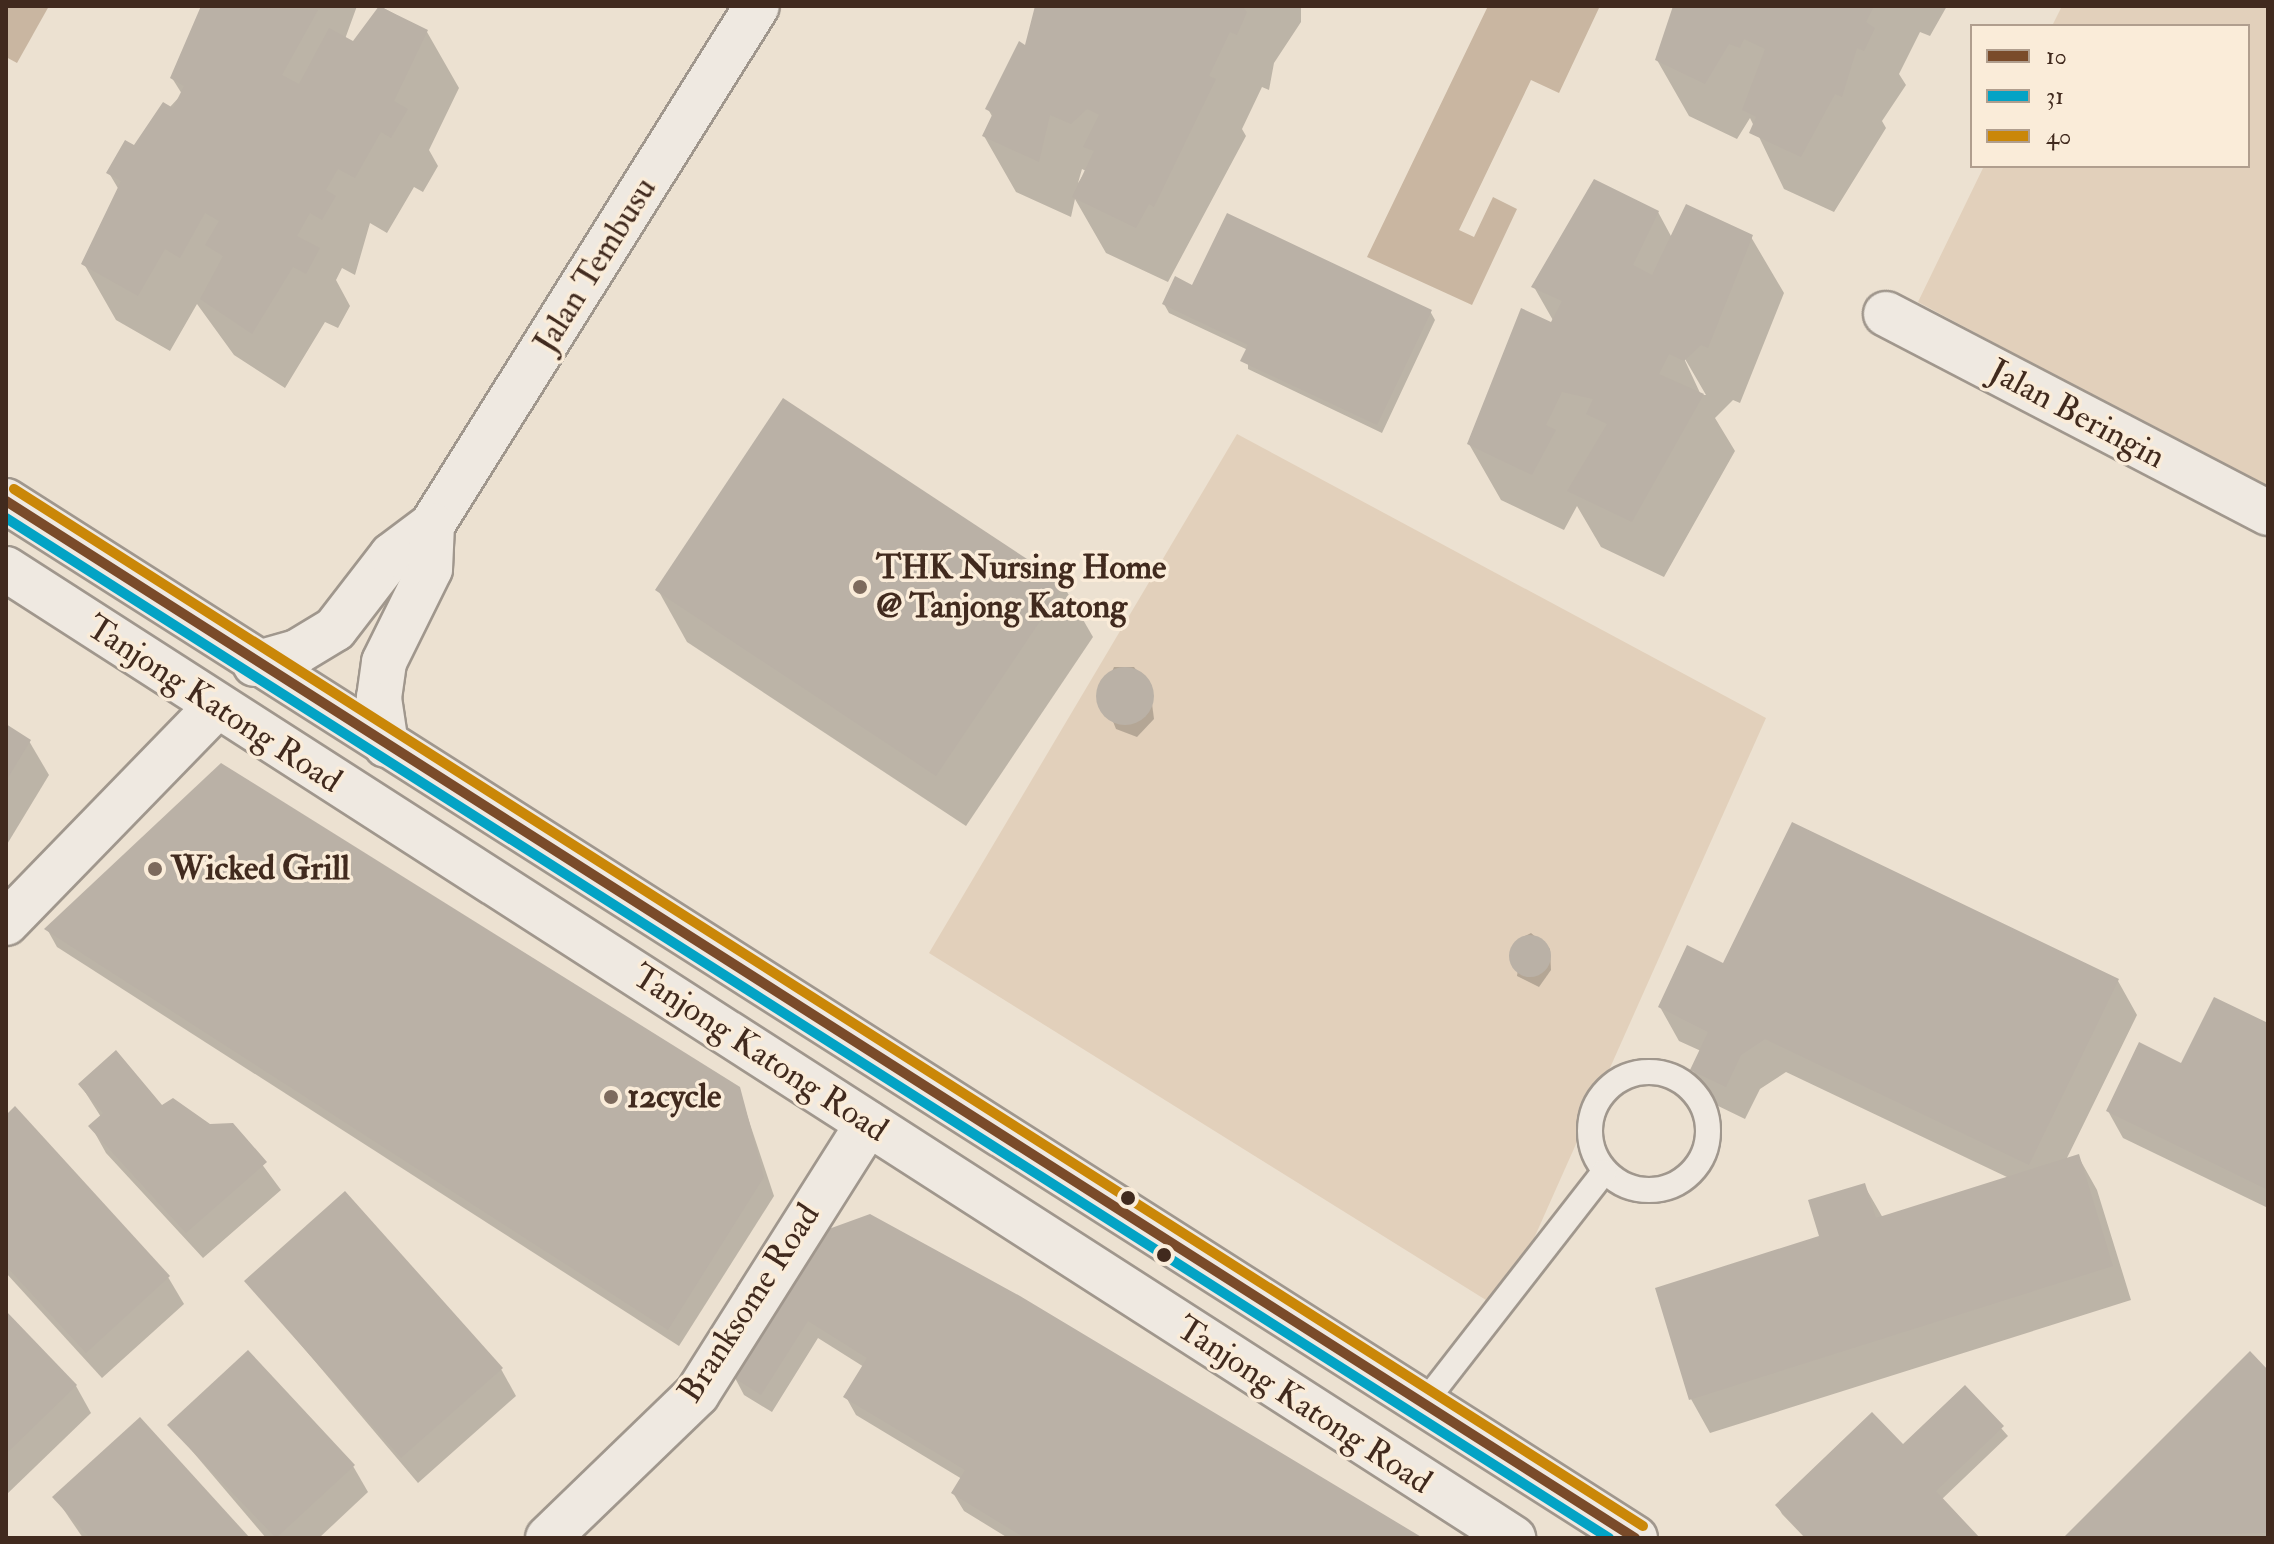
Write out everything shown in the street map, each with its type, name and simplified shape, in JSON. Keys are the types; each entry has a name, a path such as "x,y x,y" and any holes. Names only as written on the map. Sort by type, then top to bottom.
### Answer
{"main road":[{"name":"Jalan Tembusu","path":"432,525 757,6"},
{"name":"Jalan Beringin","path":"1886,314 2268,513"},
{"name":"Tanjong Katong Road","path":"6,501 255,664 1425,1402 1635,1538"},
{"path":"255,664 297,652 335,629 392,555 432,525"},
{"path":"386,745 379,698 384,662 430,569 432,525"},
{"name":"Tanjong Katong Road","path":"6,569 216,707 1513,1538"},
{"path":"6,923 216,707"},
{"name":"Branksome Road","path":"548,1538 697,1394 868,1124"}],"lane":[{"path":"1636,1072 1667,1074 1693,1090 1708,1118 1706,1149 1689,1176 1661,1189 1630,1188 1604,1172 1589,1144 1591,1113 1608,1087 1636,1072"},
{"path":"1425,1402 1604,1172"}],"shaded area":[{"path":"6,6 49,6 17,63 6,57"},
{"path":"1488,6 1599,8 1559,93 1531,80 1459,230 1474,237 1493,197 1517,209 1472,305 1367,257"},
{"path":"2062,6 2268,6 2268,489 1918,302 1983,168 2250,168 2250,24 2053,24"},
{"path":"1237,434 1766,718 1502,1310 929,953"}],"building":[{"path":"201,6 318,10 282,75 299,84 329,28 353,41 379,6 428,30 394,101 408,109 391,138 381,132 355,178 338,169 326,190 336,196 322,220 310,213 297,236 320,248 306,274 293,267 252,334 200,299 223,256 205,245 219,221 205,213 180,258 165,249 138,296 81,264 121,181 106,173 125,140 134,145 163,102 173,108 184,86 170,78"},
{"path":"1035,6 1242,6 1247,12 1237,35 1230,32 1209,76 1216,79 1154,207 1149,204 1136,228 1072,197 1094,151 1083,147 1099,115 1087,109 1071,124 1050,115 1039,162 982,136 993,113 985,109 1019,41 1025,45"},
{"path":"1673,6 1874,6 1866,22 1875,28 1864,51 1857,48 1842,97 1835,94 1801,157 1749,133 1756,117 1742,110 1765,49 1744,39 1740,48 1729,44 1705,84 1655,60"},
{"path":"1594,179 1659,211 1633,265 1652,275 1686,204 1753,235 1708,348 1701,345 1684,361 1669,354 1659,374 1704,394 1632,522 1567,491 1607,424 1586,414 1593,399 1562,392 1546,425 1556,430 1532,475 1467,444 1521,308 1551,322 1562,301 1531,287"},
{"path":"1227,213 1432,310 1377,425 1240,361 1248,345 1162,304 1175,276 1192,285"},
{"name":"THK Nursing Home @ Tanjong Katong","path":"783,398 1065,584 936,776 655,590"},
{"path":"1125,667 1146,675 1154,696 1146,717 1125,725 1104,717 1096,696 1104,675"},
{"path":"6,724 31,740 6,781"},
{"path":"221,763 740,1087 764,1177 668,1330 44,929"},
{"path":"1792,822 2119,979 2029,1165 1765,1039 1741,1055 1726,1087 1690,1070 1708,1032 1658,1007 1687,945 1723,963"},
{"path":"1530,935 1545,941 1551,956 1545,971 1530,977 1515,971 1509,956 1515,941"},
{"path":"2214,997 2268,1023 2268,1190 2106,1111 2139,1042 2181,1063"},
{"path":"116,1050 162,1105 173,1098 210,1124 233,1123 267,1162 186,1233 88,1126 103,1113 78,1084"},
{"path":"15,1106 170,1276 86,1353 6,1266 6,1115"},
{"path":"2079,1154 2113,1266 1689,1400 1655,1288 1819,1236 1808,1200 1865,1183 1876,1218"},
{"path":"345,1191 503,1368 401,1458 244,1281"},
{"path":"870,1214 1020,1296 1423,1538 1025,1538 951,1493 965,1470 843,1397 867,1358 808,1321 761,1395 731,1376 826,1230"},
{"path":"6,1311 77,1385 6,1454"},
{"path":"248,1350 355,1465 276,1538 167,1425"},
{"path":"2250,1351 2268,1370 2268,1533 2063,1538"},
{"path":"1965,1385 2004,1426 1936,1491 1980,1538 1806,1538 1775,1505 1872,1412 1903,1444"},
{"path":"140,1417 250,1538 90,1538 52,1497"}],"transit line":[{"name":"40","path":"14,489 1643,1526"},
{"name":"10","path":"6,501 1635,1538"},
{"name":"31","path":"6,518 1609,1538"}],"place":[{"name":"THK Nursing Home @ Tanjong Katong","path":"860,587"},
{"name":"Wicked Grill","path":"155,869"},
{"name":"12cycle","path":"611,1097"}]}
